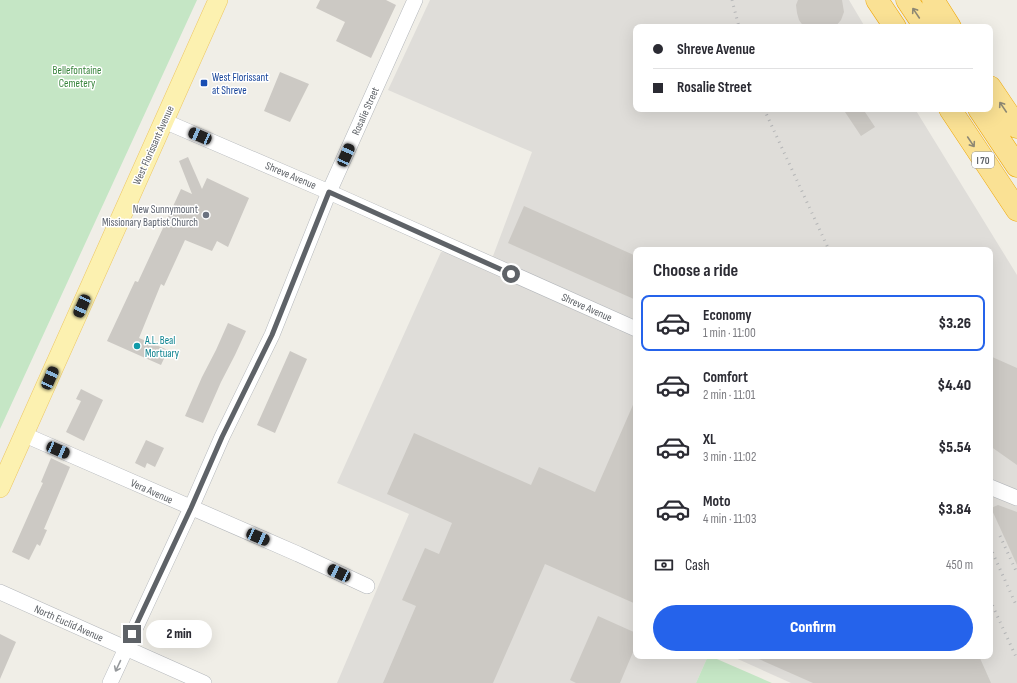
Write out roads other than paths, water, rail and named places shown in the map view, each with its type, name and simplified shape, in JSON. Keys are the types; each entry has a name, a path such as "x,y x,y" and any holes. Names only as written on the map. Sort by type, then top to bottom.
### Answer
{"highway":[{"path":"878,0 893,24"},
{"path":"907,0 923,24"},
{"path":"933,0 948,24"},
{"path":"993,91 1017,127"},
{"name":"I 70","path":"952,112 1017,210"},
{"path":"981,112 1017,166"}],"main road":[{"name":"West Florissant Avenue","path":"0,488 25,435 218,0"}],"street":[{"name":"Rosalie Street","path":"110,683 191,508 222,437 272,335 329,192 415,0"},
{"name":"Shreve Avenue","path":"164,121 329,192 633,328"},
{"name":"Vera Avenue","path":"25,435 298,554 367,586"},
{"path":"993,488 1017,498"},
{"name":"North Euclid Avenue","path":"0,592 204,683"}],"railway":[{"path":"732,0 738,24"},
{"path":"765,112 828,247"},
{"path":"1000,536 1017,573"},
{"path":"993,554 1017,607"},
{"path":"993,607 1017,659"}],"place":[{"name":"West Florissant at Shreve","path":"204,83"},
{"name":"New Sunnymount Missionary Baptist Church","path":"206,215"},
{"name":"A.L. Beal Mortuary","path":"137,346"}],"park label":[{"name":"Bellefontaine Cemetery","path":"77,76"}]}
